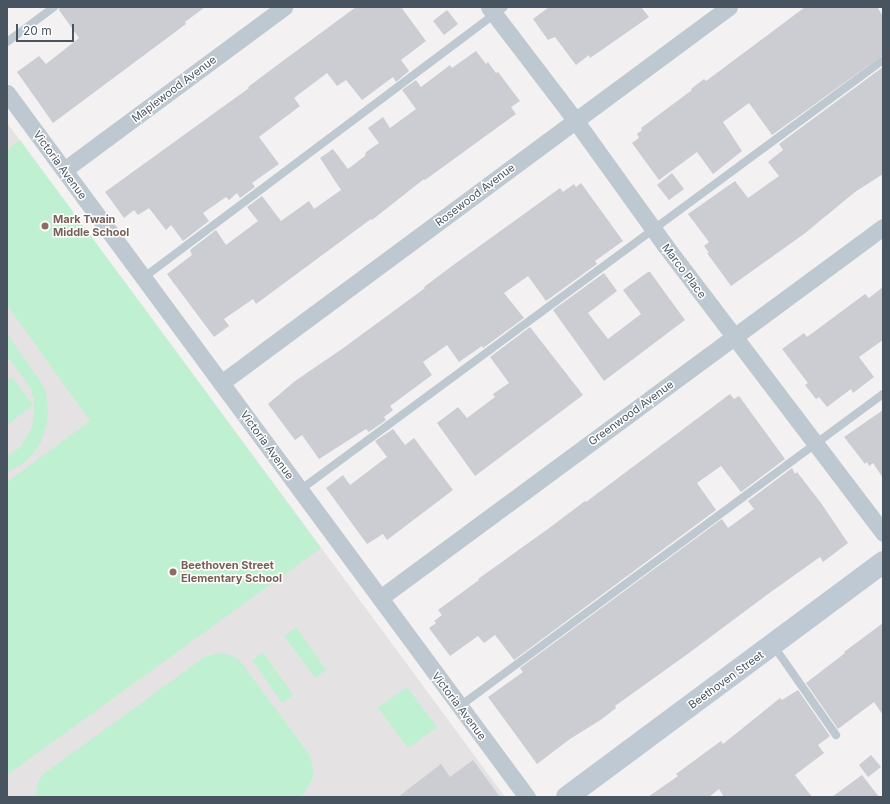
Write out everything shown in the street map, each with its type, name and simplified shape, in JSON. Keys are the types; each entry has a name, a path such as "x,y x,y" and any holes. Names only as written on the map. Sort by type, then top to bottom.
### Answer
{"street":[{"name":"Maplewood Avenue","path":"64,170 284,7"},
{"name":"Rosewood Avenue","path":"221,383 729,7"},
{"name":"Marco Place","path":"496,9 654,230 883,533"},
{"name":"Victoria Avenue","path":"7,93 527,797"},
{"name":"Greenwood Avenue","path":"380,598 883,227"},
{"name":"Beethoven Street","path":"568,797 883,562"}],"lane":[{"path":"7,42 54,7"},
{"path":"144,278 496,9"},
{"path":"300,490 883,60"},
{"path":"460,706 883,394"},
{"path":"773,645 836,735"}],"shaded area":[{"name":"Beethoven Street Elementary School","path":"7,123 179,355 505,797 7,797"}],"green space":[{"path":"20,140 321,548 7,775 7,482 90,421 7,305 7,150"},
{"path":"7,334 45,389 48,406 47,423 42,440 34,453 23,464 7,472 7,456 19,448 32,427 34,400 30,387 7,356"},
{"path":"12,377 33,405 7,425 7,380"},
{"path":"296,627 326,670 315,678 284,636"},
{"path":"263,652 293,695 282,703 252,660"},
{"path":"220,653 230,655 240,661 309,754 314,772 312,780 304,793 299,797 35,797 38,783 42,775 206,656"},
{"path":"407,687 437,727 408,748 378,708"}],"building":[{"path":"59,7 205,7 185,22 186,24 53,123 17,72 39,56 46,64 79,38 59,10"},
{"path":"356,7 401,7 426,41 401,60 409,71 396,82 393,77 362,100 346,80 337,86 327,73 294,98 300,106 259,137 279,164 252,183 255,187 240,198 237,193 229,200 226,197 203,213 209,221 183,241 171,225 166,230 149,208 138,215 134,210 124,218 105,192 249,88 248,87"},
{"path":"549,7 641,7 649,17 590,58 589,55 576,65 555,37 548,40 533,19"},
{"path":"805,7 877,7 883,16 883,55 772,135 749,103 723,122 742,151 713,174 697,152 659,180 632,143 639,138 637,134 642,130 641,128 692,90 691,89 704,79 706,81"},
{"path":"447,10 458,24 444,35 433,21"},
{"path":"476,51 486,64 488,62 496,73 498,72 520,101 511,107 516,114 425,180 424,179 372,220 371,219 256,304 253,299 224,319 229,326 214,337 167,274 192,255 190,250 216,230 226,245 258,221 247,207 262,196 281,221 309,201 314,209 341,190 320,158 333,149 348,169 365,156 366,152 379,143 368,128 383,117 390,128 416,109 402,90 416,80 421,87 450,65 452,68"},
{"path":"883,67 883,174 855,192 804,234 731,286 707,253 709,253 704,246 709,242 688,214 735,181 748,198 779,176 768,162 783,150 779,144"},
{"path":"672,173 684,189 669,200 657,185"},
{"path":"581,183 623,241 595,261 597,264 546,301 528,276 504,293 524,318 483,348 482,346 459,362 447,345 423,362 432,375 390,406 393,410 384,417 386,420 369,432 366,429 319,459 302,435 295,440 268,404 295,381 342,349 425,288 424,287 452,266 560,188 563,192 574,184 576,187"},
{"path":"650,272 685,320 604,381 553,310 604,273 617,291 588,313 608,339 641,314 623,290"},
{"path":"883,287 883,340 859,357 874,377 853,393 851,389 827,407 819,397 816,399 805,385 808,383 782,349 804,333 807,337 865,294 869,298"},
{"path":"530,327 583,395 475,476 437,423 458,407 467,418 495,397 493,394 509,383 490,357"},
{"path":"730,394 734,399 739,396 785,459 741,492 721,466 697,483 716,510 514,660 495,635 484,643 478,636 450,656 429,628 436,623 434,621 442,615 438,610"},
{"path":"883,410 883,478 873,463 869,466 867,462 865,464 844,437"},
{"path":"393,429 405,445 414,438 453,490 387,540 383,534 367,544 326,488 343,475 350,485 387,457 375,441"},
{"path":"792,468 795,474 797,472 821,503 848,543 823,562 820,557 615,706 616,708 602,719 570,739 537,764 488,697 523,672 520,668 722,519 728,528 754,509 748,501"},
{"path":"883,623 883,715 874,702 838,729 806,683"},
{"path":"798,690 830,736 818,745 824,753 795,775 812,797 724,797 719,789 709,797 648,797 678,776 676,774 721,741 723,744 780,698 782,700"},
{"path":"871,755 881,767 868,777 859,765"},
{"path":"473,760 500,797 398,797 441,764 450,777"},
{"path":"862,775 879,797 832,797"}],"place":[{"name":"Mark Twain Middle School","path":"45,226"},
{"name":"Beethoven Street Elementary School","path":"173,572"}]}
